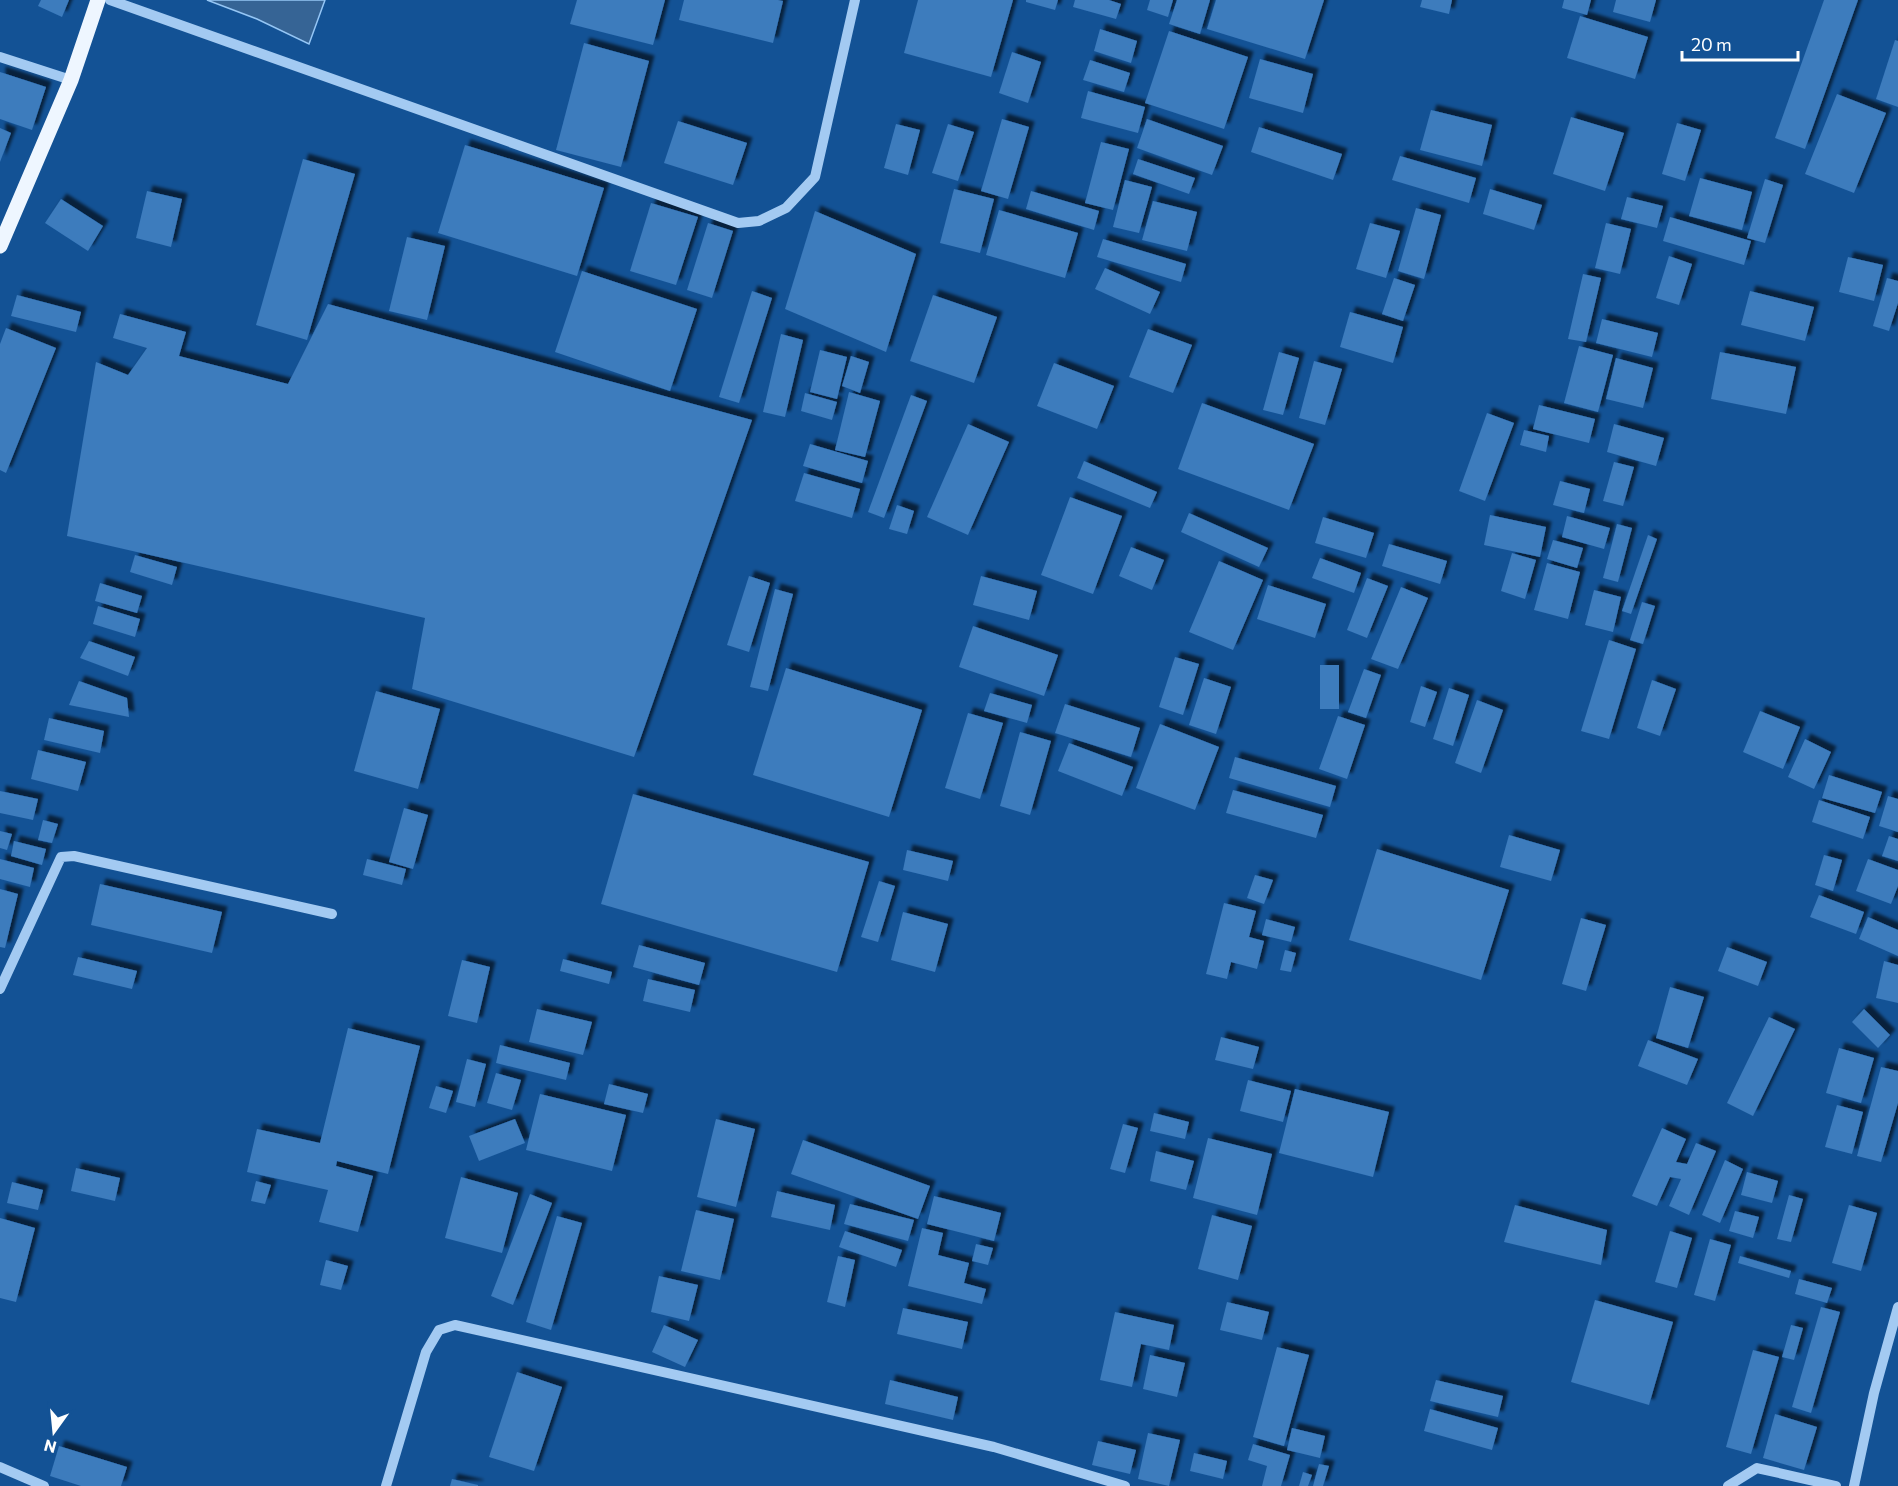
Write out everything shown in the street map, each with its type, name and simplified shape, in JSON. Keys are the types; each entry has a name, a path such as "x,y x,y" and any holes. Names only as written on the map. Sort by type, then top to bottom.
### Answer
{"main road":[{"path":"0,246 71,80 98,0"}],"street":[{"path":"110,0 738,223 759,221 786,208 815,177 855,0"},
{"path":"0,57 71,80"},
{"path":"0,989 61,857 74,856 332,915"},
{"path":"1854,1486 1874,1393 1898,1307"},
{"path":"386,1486 426,1352 439,1330 455,1326 994,1447 1125,1486"},
{"path":"0,1467 44,1486"},
{"path":"1728,1486 1757,1468 1836,1486"}],"water":[{"path":"207,0 325,0 309,44 257,19"}],"building":[{"path":"41,0 69,0 62,17 38,6"},
{"path":"577,0 665,0 653,45 570,24"},
{"path":"684,0 783,1 773,43 679,20"},
{"path":"918,0 1013,0 991,77 904,53"},
{"path":"1026,0 1058,0 1055,10 1026,2"},
{"path":"1075,0 1109,0 1121,4 1116,19 1073,7"},
{"path":"1150,0 1173,0 1168,17 1147,10"},
{"path":"1177,0 1210,0 1200,34 1169,24"},
{"path":"1216,0 1324,0 1305,59 1207,29"},
{"path":"1422,0 1452,0 1449,14 1420,7"},
{"path":"1564,0 1591,0 1587,15 1562,8"},
{"path":"1616,0 1656,0 1650,22 1613,12"},
{"path":"1824,0 1858,0 1805,149 1775,138"},
{"path":"1580,16 1648,37 1635,79 1567,58"},
{"path":"1100,29 1137,41 1131,63 1094,51"},
{"path":"1169,31 1248,57 1224,129 1145,103"},
{"path":"1895,40 1898,41 1898,107 1876,99"},
{"path":"584,43 649,61 621,167 556,150"},
{"path":"1012,52 1041,62 1028,103 999,93"},
{"path":"1260,59 1313,74 1303,113 1249,98"},
{"path":"1090,60 1130,73 1124,92 1083,80"},
{"path":"0,72 46,87 32,130 0,119"},
{"path":"1088,91 1145,107 1138,133 1081,118"},
{"path":"1837,94 1886,113 1854,193 1805,174"},
{"path":"1431,110 1492,125 1482,166 1420,150"},
{"path":"1571,117 1624,133 1605,191 1553,174"},
{"path":"1002,119 1029,127 1008,199 981,191"},
{"path":"1147,119 1223,146 1212,175 1137,148"},
{"path":"678,121 747,143 733,185 664,163"},
{"path":"1677,123 1701,130 1685,181 1662,174"},
{"path":"896,124 920,130 908,175 884,168"},
{"path":"948,124 974,132 958,181 932,173"},
{"path":"1259,127 1342,154 1333,180 1251,152"},
{"path":"0,128 11,133 0,162"},
{"path":"1101,142 1129,149 1113,210 1085,203"},
{"path":"465,145 604,188 577,276 438,233"},
{"path":"1400,156 1476,178 1469,203 1392,180"},
{"path":"303,159 355,174 307,340 256,325"},
{"path":"1138,159 1195,178 1189,194 1133,174"},
{"path":"1700,178 1752,192 1742,230 1689,216"},
{"path":"1765,179 1783,185 1765,243 1747,238"},
{"path":"1125,180 1152,187 1139,233 1113,227"},
{"path":"954,189 994,199 980,253 940,243"},
{"path":"1490,189 1542,205 1534,230 1483,214"},
{"path":"147,191 182,199 171,247 136,238"},
{"path":"1031,191 1099,211 1094,230 1026,209"},
{"path":"1627,197 1663,206 1657,228 1621,219"},
{"path":"61,199 103,226 88,251 45,223"},
{"path":"1153,201 1197,212 1187,251 1142,240"},
{"path":"651,203 698,217 676,285 630,271"},
{"path":"1416,208 1441,215 1424,279 1398,271"},
{"path":"999,210 1078,233 1065,278 986,255"},
{"path":"815,211 916,254 886,352 785,309"},
{"path":"1670,217 1751,241 1744,265 1663,241"},
{"path":"708,223 733,231 712,298 687,290"},
{"path":"1370,223 1400,231 1386,278 1356,269"},
{"path":"1606,223 1631,229 1620,274 1595,268"},
{"path":"407,237 445,246 427,320 389,311"},
{"path":"1103,239 1186,264 1181,282 1097,257"},
{"path":"1669,256 1692,264 1679,305 1656,298"},
{"path":"1848,257 1883,265 1874,301 1839,292"},
{"path":"1105,268 1160,292 1150,314 1095,289"},
{"path":"582,271 697,309 670,391 555,352"},
{"path":"1583,274 1601,278 1586,342 1568,339"},
{"path":"1394,278 1415,285 1403,321 1382,314"},
{"path":"1887,278 1898,281 1898,303 1889,331 1873,326"},
{"path":"752,291 772,298 739,403 719,397"},
{"path":"1750,291 1814,307 1805,341 1741,325"},
{"path":"17,295 81,312 76,332 11,316"},
{"path":"933,295 997,317 974,383 910,361"},
{"path":"328,304 752,420 634,757 412,689 425,618 67,536 96,362 128,375 147,348 113,338 120,314 186,332 179,356 288,384"},
{"path":"1350,312 1403,327 1393,363 1340,347"},
{"path":"1602,319 1658,333 1652,357 1596,343"},
{"path":"6,328 56,348 6,473 0,470 0,344"},
{"path":"1148,329 1192,345 1173,393 1129,377"},
{"path":"781,334 803,340 785,417 763,412"},
{"path":"1579,346 1613,355 1598,412 1564,403"},
{"path":"820,350 847,357 837,399 810,392"},
{"path":"1279,352 1299,358 1283,415 1263,410"},
{"path":"1720,352 1796,367 1786,414 1711,399"},
{"path":"851,356 869,362 860,393 842,386"},
{"path":"1616,358 1653,368 1643,408 1606,399"},
{"path":"1314,361 1342,369 1325,425 1299,418"},
{"path":"1054,363 1114,386 1097,429 1037,406"},
{"path":"849,392 880,401 865,457 835,450"},
{"path":"805,393 837,402 832,420 801,411"},
{"path":"911,395 927,401 884,518 868,512"},
{"path":"1202,403 1314,444 1289,510 1178,469"},
{"path":"1539,405 1595,419 1589,443 1533,429"},
{"path":"1487,413 1514,423 1485,501 1459,491"},
{"path":"968,424 1009,442 968,535 927,517"},
{"path":"1614,424 1664,438 1656,466 1607,452"},
{"path":"1524,430 1549,436 1546,452 1520,445"},
{"path":"810,444 868,461 862,483 803,466"},
{"path":"1084,461 1157,492 1150,508 1077,478"},
{"path":"1614,462 1634,467 1623,506 1603,501"},
{"path":"804,473 860,489 852,518 795,501"},
{"path":"1560,481 1590,489 1584,513 1553,505"},
{"path":"1070,497 1122,516 1093,594 1041,575"},
{"path":"897,505 914,511 907,534 889,529"},
{"path":"1189,513 1268,548 1259,567 1181,532"},
{"path":"1490,515 1546,527 1540,557 1484,545"},
{"path":"1567,516 1610,528 1604,549 1562,537"},
{"path":"1323,517 1374,533 1366,558 1315,543"},
{"path":"1617,524 1632,528 1618,582 1603,578"},
{"path":"1648,535 1657,539 1631,614 1622,611"},
{"path":"1553,540 1583,548 1577,568 1547,559"},
{"path":"1389,544 1447,561 1440,584 1382,566"},
{"path":"1131,547 1164,560 1152,590 1119,576"},
{"path":"1512,553 1536,560 1525,599 1501,591"},
{"path":"135,555 177,567 172,585 130,572"},
{"path":"1320,558 1361,573 1354,593 1312,578"},
{"path":"1219,561 1263,580 1233,650 1189,632"},
{"path":"1547,563 1580,572 1568,619 1534,610"},
{"path":"749,576 770,583 749,652 727,645"},
{"path":"981,576 1037,591 1029,620 973,605"},
{"path":"1367,578 1388,586 1367,638 1347,630"},
{"path":"100,583 142,596 137,613 95,601"},
{"path":"1268,585 1326,604 1315,638 1257,619"},
{"path":"1401,587 1428,598 1398,669 1371,659"},
{"path":"775,589 793,594 768,691 750,687"},
{"path":"1594,590 1621,597 1613,632 1585,625"},
{"path":"1642,602 1655,606 1643,644 1630,640"},
{"path":"98,606 140,619 135,637 93,624"},
{"path":"973,626 1058,655 1044,696 959,667"},
{"path":"1609,640 1636,649 1609,739 1581,731"},
{"path":"89,641 135,657 128,676 80,658"},
{"path":"1175,657 1199,664 1183,715 1159,707"},
{"path":"1320,665 1339,665 1339,709 1320,709"},
{"path":"786,668 922,710 889,817 753,775"},
{"path":"1364,669 1381,675 1366,718 1348,712"},
{"path":"1204,678 1231,687 1216,734 1189,725"},
{"path":"1652,680 1676,689 1660,736 1637,728"},
{"path":"79,681 127,698 129,717 69,705"},
{"path":"1421,686 1437,692 1425,727 1410,722"},
{"path":"1449,688 1469,695 1453,746 1433,739"},
{"path":"376,691 440,709 418,789 354,771"},
{"path":"990,693 1032,705 1027,723 984,711"},
{"path":"1477,700 1503,710 1481,773 1455,763"},
{"path":"1065,704 1140,728 1131,757 1055,733"},
{"path":"1760,711 1800,727 1783,769 1743,752"},
{"path":"968,713 1003,723 980,799 945,788"},
{"path":"1338,716 1365,725 1347,779 1319,769"},
{"path":"49,718 104,731 100,753 44,740"},
{"path":"1160,724 1219,747 1195,810 1136,788"},
{"path":"1020,732 1051,741 1030,815 1000,806"},
{"path":"1805,739 1831,752 1814,789 1788,777"},
{"path":"1069,743 1133,767 1122,796 1058,771"},
{"path":"38,750 86,762 78,791 31,779"},
{"path":"1235,757 1336,786 1330,807 1229,778"},
{"path":"1829,775 1882,792 1875,813 1822,798"},
{"path":"1233,790 1323,815 1316,838 1226,813"},
{"path":"0,791 38,799 33,820 0,813"},
{"path":"633,794 869,862 837,972 601,904"},
{"path":"1888,796 1898,799 1898,832 1879,826"},
{"path":"1819,800 1870,817 1863,839 1812,822"},
{"path":"404,808 428,815 413,869 389,862"},
{"path":"43,820 58,824 52,843 38,840"},
{"path":"0,831 12,834 7,850 0,848"},
{"path":"1509,835 1560,850 1551,881 1500,867"},
{"path":"1889,836 1898,839 1898,861 1882,856"},
{"path":"14,841 46,849 42,865 11,856"},
{"path":"1377,849 1509,890 1481,980 1349,940"},
{"path":"907,850 953,861 948,881 903,870"},
{"path":"1824,855 1842,860 1833,891 1815,885"},
{"path":"0,859 34,868 30,887 0,879"},
{"path":"367,859 406,869 402,885 363,875"},
{"path":"1868,859 1898,870 1898,886 1891,904 1856,891"},
{"path":"1255,875 1273,880 1264,904 1247,898"},
{"path":"879,881 895,886 878,942 861,937"},
{"path":"100,884 222,912 212,953 91,925"},
{"path":"0,889 18,894 5,948 0,947"},
{"path":"1819,895 1864,912 1856,934 1810,917"},
{"path":"1224,903 1256,911 1249,937 1264,941 1257,969 1231,962 1227,979 1206,974"},
{"path":"903,912 948,924 935,972 891,960"},
{"path":"1868,917 1898,930 1898,956 1859,939"},
{"path":"1581,918 1606,925 1586,991 1562,984"},
{"path":"1266,919 1295,927 1291,942 1262,935"},
{"path":"639,945 705,963 699,985 633,967"},
{"path":"1727,947 1767,962 1758,986 1718,971"},
{"path":"1285,950 1296,953 1291,972 1280,970"},
{"path":"78,957 137,971 132,989 73,975"},
{"path":"563,959 612,972 609,984 560,971"},
{"path":"462,960 490,967 477,1023 448,1016"},
{"path":"1884,961 1898,965 1898,1003 1876,998"},
{"path":"648,979 695,990 690,1012 643,1001"},
{"path":"1670,987 1704,997 1688,1048 1656,1038"},
{"path":"537,1009 592,1022 583,1055 529,1042"},
{"path":"1864,1009 1890,1035 1878,1048 1852,1022"},
{"path":"1769,1017 1795,1029 1753,1116 1727,1103"},
{"path":"348,1028 420,1046 388,1174 337,1161 336,1166 373,1176 358,1232 319,1222 328,1190 247,1172 257,1129 320,1143"},
{"path":"1221,1037 1259,1047 1253,1069 1215,1060"},
{"path":"1648,1040 1698,1059 1687,1085 1638,1066"},
{"path":"500,1045 570,1063 566,1080 496,1063"},
{"path":"1839,1048 1874,1058 1861,1103 1826,1093"},
{"path":"467,1059 486,1064 475,1107 456,1102"},
{"path":"1881,1067 1898,1071 1898,1103 1881,1162 1857,1156"},
{"path":"496,1073 521,1080 512,1110 487,1103"},
{"path":"1248,1080 1291,1091 1283,1122 1240,1111"},
{"path":"609,1084 648,1094 643,1113 604,1104"},
{"path":"436,1086 453,1091 446,1113 429,1108"},
{"path":"1295,1089 1389,1112 1373,1177 1279,1153"},
{"path":"540,1094 626,1115 612,1171 526,1150"},
{"path":"1837,1105 1863,1112 1852,1154 1825,1147"},
{"path":"1154,1113 1189,1122 1185,1139 1150,1131"},
{"path":"515,1119 525,1143 479,1161 469,1136"},
{"path":"716,1119 755,1129 736,1207 697,1197"},
{"path":"1123,1124 1138,1128 1125,1173 1110,1169"},
{"path":"1662,1128 1686,1139 1676,1162 1687,1164 1696,1143 1716,1151 1689,1215 1669,1206 1681,1179 1670,1177 1657,1206 1632,1196"},
{"path":"1208,1138 1272,1154 1257,1215 1193,1198"},
{"path":"803,1140 930,1186 918,1219 791,1174"},
{"path":"1156,1151 1194,1161 1186,1190 1150,1181"},
{"path":"1725,1160 1743,1169 1720,1223 1702,1215"},
{"path":"76,1168 120,1178 115,1201 71,1191"},
{"path":"1747,1172 1778,1181 1772,1203 1741,1195"},
{"path":"461,1177 518,1193 502,1253 445,1238"},
{"path":"256,1181 271,1185 265,1204 251,1201"},
{"path":"12,1182 43,1190 38,1210 7,1203"},
{"path":"777,1191 835,1205 830,1230 771,1217"},
{"path":"530,1194 552,1203 513,1305 491,1296"},
{"path":"1789,1195 1803,1199 1791,1242 1777,1239"},
{"path":"934,1196 1001,1213 994,1241 927,1224"},
{"path":"850,1204 914,1220 908,1241 844,1224"},
{"path":"1515,1205 1607,1230 1601,1265 1504,1242"},
{"path":"1849,1205 1877,1213 1861,1271 1832,1263"},
{"path":"696,1210 734,1219 720,1280 681,1271"},
{"path":"1735,1211 1759,1217 1753,1238 1729,1231"},
{"path":"1212,1215 1252,1226 1238,1280 1198,1269"},
{"path":"557,1216 582,1223 551,1330 526,1322"},
{"path":"0,1218 35,1228 16,1302 0,1298"},
{"path":"922,1228 943,1233 938,1255 969,1263 964,1283 986,1289 982,1304 908,1286"},
{"path":"845,1231 902,1250 896,1267 839,1247"},
{"path":"1670,1231 1692,1238 1677,1288 1655,1282"},
{"path":"1710,1239 1731,1245 1715,1301 1694,1295"},
{"path":"976,1244 993,1248 988,1265 972,1261"},
{"path":"838,1256 855,1260 845,1307 827,1302"},
{"path":"1740,1256 1791,1271 1789,1278 1738,1263"},
{"path":"326,1260 348,1266 341,1290 320,1285"},
{"path":"659,1276 698,1285 689,1321 651,1312"},
{"path":"1799,1279 1832,1288 1827,1303 1795,1294"},
{"path":"1595,1300 1673,1322 1649,1405 1571,1382"},
{"path":"1227,1302 1269,1312 1262,1340 1220,1330"},
{"path":"1821,1307 1840,1312 1811,1413 1792,1407"},
{"path":"903,1308 968,1322 962,1349 897,1334"},
{"path":"1115,1312 1174,1325 1169,1350 1141,1344 1132,1387 1100,1380"},
{"path":"664,1325 698,1340 685,1367 652,1352"},
{"path":"1791,1325 1803,1328 1794,1360 1782,1357"},
{"path":"1277,1347 1309,1355 1284,1446 1253,1437"},
{"path":"1753,1350 1779,1357 1751,1454 1726,1447"},
{"path":"1150,1355 1185,1363 1177,1397 1143,1389"},
{"path":"517,1372 562,1387 534,1471 489,1457"},
{"path":"890,1380 958,1397 953,1420 885,1404"},
{"path":"1436,1380 1503,1396 1498,1417 1430,1401"},
{"path":"1430,1409 1498,1428 1492,1450 1424,1431"},
{"path":"1775,1414 1817,1427 1804,1470 1763,1458"},
{"path":"1292,1428 1325,1436 1320,1458 1287,1450"},
{"path":"1148,1433 1180,1440 1169,1486 1138,1479"},
{"path":"1098,1441 1136,1450 1130,1474 1092,1465"},
{"path":"1253,1444 1290,1455 1281,1486 1262,1486 1267,1466 1248,1460"},
{"path":"59,1446 127,1467 121,1486 81,1486 50,1476"},
{"path":"1194,1453 1227,1461 1223,1479 1190,1471"},
{"path":"1319,1464 1329,1466 1323,1486 1313,1486"},
{"path":"1303,1472 1312,1475 1308,1486 1299,1486"},
{"path":"452,1479 478,1485 478,1486 450,1486"}]}
